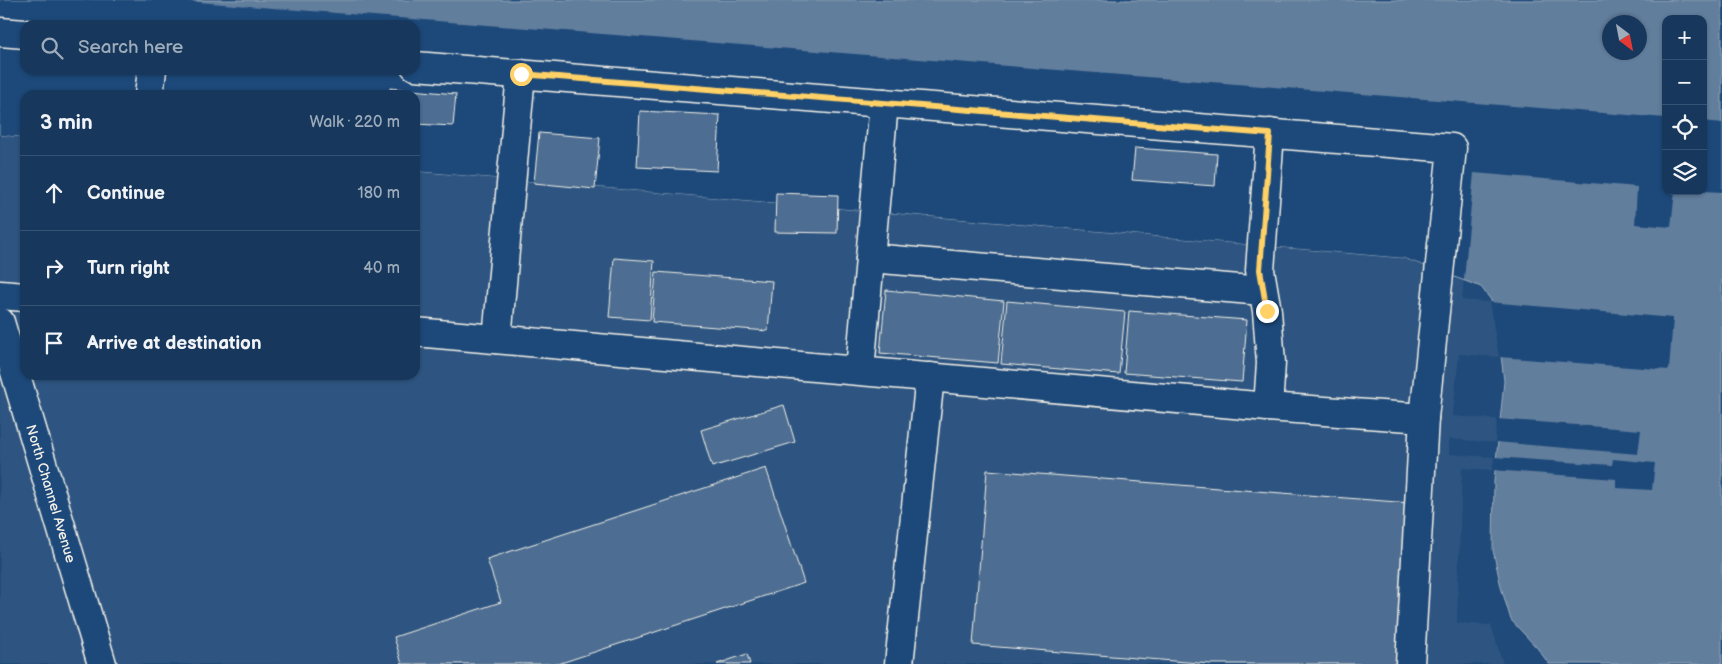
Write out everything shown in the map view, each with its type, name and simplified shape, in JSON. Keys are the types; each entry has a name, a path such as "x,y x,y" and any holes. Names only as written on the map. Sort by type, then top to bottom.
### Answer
{"lane":[{"path":"0,32 20,34"},
{"path":"420,66 1452,148 1424,418 1410,664"},
{"path":"497,339 521,74"},
{"path":"150,90 151,75"},
{"path":"860,370 884,103"},
{"path":"1268,407 1271,363 1267,311 1260,270 1270,134"},
{"path":"870,258 1263,291"},
{"path":"0,295 20,297"},
{"name":"North Channel Avenue","path":"0,322 102,664"},
{"path":"420,332 1268,407 1424,418"},
{"path":"899,664 930,377"}],"shaded area":[{"path":"0,0 172,0 1662,118 1662,195 1667,195 1671,227 1474,173 1462,300 1673,318 1669,370 1459,354 1453,416 1641,430 1638,454 1449,439 1449,454 1612,465 1616,479 1462,468 1457,623 1491,625 1503,664 0,664"},
{"path":"0,0 1722,0 1722,664 1549,664 1511,620 1493,550 1494,481 1504,381 1491,300 1481,287 1404,258 420,171 420,90 20,90 20,137 0,135"}],"pier":[{"path":"0,0 172,0 1662,118 1662,195 1675,195 1671,227 1635,224 1637,187 1474,173 1464,280 1404,258 420,171 420,90 20,90 20,137 0,135"},
{"path":"1707,121 1722,123 1722,192 1707,191"},
{"path":"1489,302 1673,318 1669,370 1499,357"},
{"path":"1497,419 1641,430 1638,454 1495,442"},
{"path":"1494,457 1612,465 1613,459 1655,463 1652,490 1616,488 1616,479 1492,470"}],"building":[{"path":"390,88 412,90 390,90"},
{"path":"420,91 456,94 453,126 420,124"},
{"path":"640,111 720,115 717,171 637,167"},
{"path":"539,133 600,138 595,189 534,183"},
{"path":"1135,148 1217,154 1215,186 1132,180"},
{"path":"776,193 838,195 837,233 775,232"},
{"path":"614,258 654,261 650,320 609,317"},
{"path":"656,272 772,281 768,331 652,322"},
{"path":"886,290 1004,301 998,363 880,353"},
{"path":"1007,301 1125,312 1119,374 1001,364"},
{"path":"1129,311 1247,320 1242,382 1124,373"},
{"path":"784,405 795,442 712,467 701,430"},
{"path":"766,468 804,583 558,664 402,664 394,637 501,602 487,559"},
{"path":"987,470 1410,503 1397,664 1211,664 973,645"},
{"path":"747,654 750,664 717,664"}],"route":[{"path":"521,74 1270,134 1260,270 1267,311"}]}
